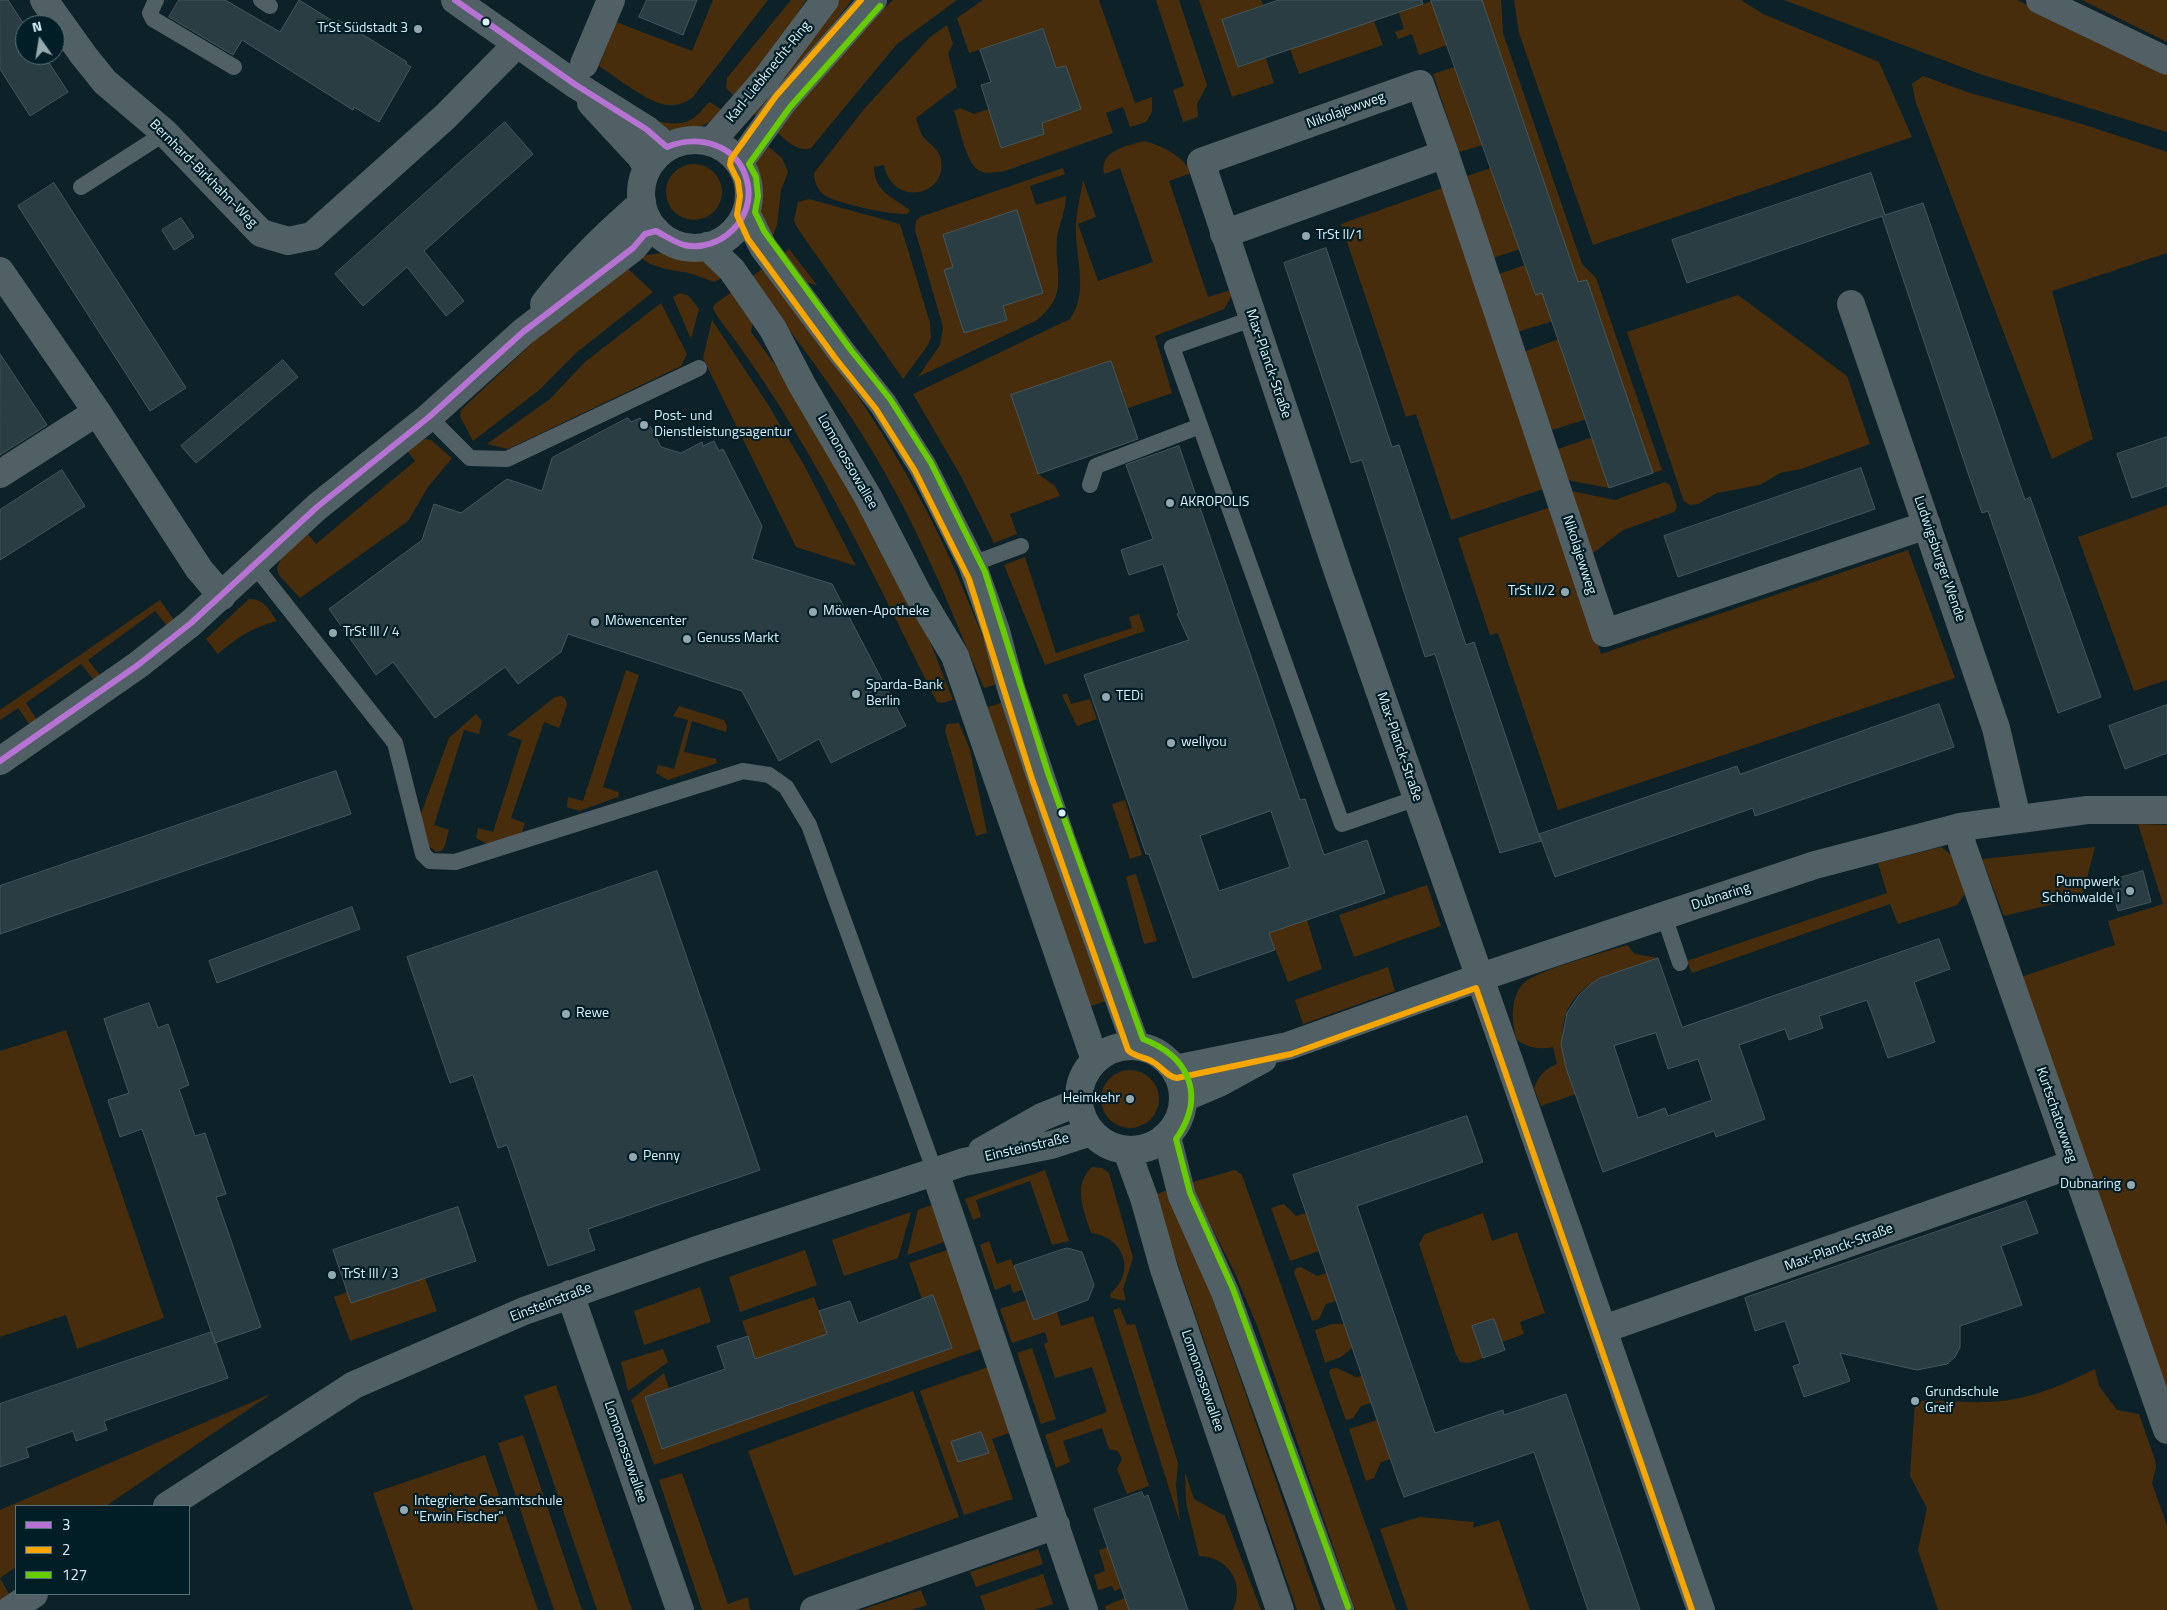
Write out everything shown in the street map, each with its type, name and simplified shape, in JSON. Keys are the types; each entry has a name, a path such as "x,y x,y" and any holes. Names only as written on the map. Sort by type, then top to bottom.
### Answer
{"street":[{"name":"Bernhard-Birkhahn-Weg","path":"44,0 105,82 164,133 261,234 288,240 312,236 445,117 517,44"},
{"path":"455,0 517,44 580,74 667,147"},
{"path":"580,74 610,0"},
{"name":"Karl-Liebknecht-Ring","path":"711,142 766,79 825,0"},
{"path":"739,163 783,102 873,0"},
{"path":"2040,0 2167,62"},
{"path":"580,74 631,149 640,157 647,168"},
{"name":"Nikolajewweg","path":"1201,162 1420,84 1605,633 1927,525"},
{"path":"688,140 711,142 727,150 739,163 747,178 749,196 746,213 730,235 719,242 706,246 688,247 679,245 671,242 656,231 646,218 642,203 642,186 647,168 656,156 667,147 688,140"},
{"path":"1224,234 1445,154"},
{"name":"Max-Planck-Straße","path":"1201,162 1252,318 1417,798 1701,1610"},
{"path":"524,332 567,274 615,225 642,203"},
{"path":"746,213 763,247 843,354 884,404 923,467 972,564 996,631 1011,688 1055,821 1136,1046"},
{"path":"0,762 138,665 222,596 317,507 428,417 524,332 629,251 645,234 656,231"},
{"name":"Lomonossowallee","path":"706,246 737,277 773,329 802,385 868,497 918,594 955,656 1096,1060"},
{"path":"0,271 97,412 199,569 222,596"},
{"name":"Ludwigsburger Wende","path":"1851,304 1996,728 2017,818"},
{"path":"0,474 97,412"},
{"name":"Dubnaring","path":"1175,1069 1288,1046 1481,977 1815,866 1960,827 2087,810 2167,810"},
{"name":"Kurtschatowweg","path":"1960,827 1962,844 2167,1430"},
{"path":"1136,1046 1151,1050 1164,1058 1175,1069 1184,1098 1182,1112 1176,1126 1167,1137 1148,1148 1127,1151 1101,1142 1091,1132 1079,1102 1080,1088 1085,1073 1096,1060 1107,1052 1121,1047 1136,1046"},
{"name":"Dubnaring","path":"1184,1098 1220,1083 1288,1046"},
{"name":"Einsteinstraße","path":"964,1162 1042,1117 1079,1102"},
{"name":"Einsteinstraße","path":"169,1505 354,1385 524,1311 964,1162 1051,1145 1091,1132"},
{"path":"1167,1137 1182,1196 1225,1292 1340,1610"},
{"name":"Lomonossowallee","path":"1127,1151 1144,1198 1164,1269 1280,1610"},
{"name":"Max-Planck-Straße","path":"1604,1330 2073,1164"},
{"path":"935,1172 1084,1610"},
{"name":"Lomonossowallee","path":"570,1294 680,1610"},
{"path":"814,1610 1056,1525"},
{"path":"10,1610 32,1595"}],"lane":[{"path":"156,0 150,13 153,19 234,67"},
{"path":"81,187 164,133"},
{"path":"1252,318 1172,347 1342,824 1417,798"},
{"path":"428,417 470,458 507,459 699,368"},
{"path":"1090,485 1096,466 1200,426"},
{"path":"972,564 1021,546"},
{"path":"255,566 394,743 423,854 430,861 455,862 743,771 769,775 786,787 809,825 935,1172"},
{"path":"1664,916 1680,964"}],"shaded area":[{"path":"713,0 768,0 693,97 688,100 675,105 668,105 652,100 599,66 616,22 692,51"},
{"path":"791,0 806,0 760,73 738,100 726,88 727,78"},
{"path":"832,0 852,0 759,118 748,109"},
{"path":"893,0 957,0 897,44 811,148 800,148 790,143 772,128 864,28"},
{"path":"983,0 1099,0 1135,103 1152,97 1152,112 1146,122 1130,127 1123,107 1106,113 1113,133 1005,171 988,173 978,170 966,152 954,111 960,108 974,114 989,109 1001,148 1044,134 1042,123 1081,109 1066,66 1056,68 1043,29 969,53 957,18"},
{"path":"1156,0 1179,0 1207,85 1197,104 1198,117 1183,122 1173,90 1184,86"},
{"path":"1199,0 1261,0 1263,5 1222,20 1238,67 1266,58 1274,83 1232,97"},
{"path":"1482,0 1501,0 1503,33 1582,264 1596,278 1662,470 1653,473 1587,280 1578,282"},
{"path":"1514,0 1741,0 1763,14 1879,62 1912,137 1593,245 1519,33"},
{"path":"1784,0 2017,0 2167,73 2167,132 1980,74"},
{"path":"2082,0 2167,0 2167,42"},
{"path":"1432,1 1447,45 1419,55 1412,34 1398,39 1395,32 1404,29 1399,13"},
{"path":"1374,21 1383,45 1299,74 1290,49"},
{"path":"947,25 953,44 948,53 957,87 916,118 923,137 935,148 940,156 941,173 936,182 928,189 918,192 907,192 897,187 889,178 884,165 874,167 877,182 881,188 885,193 910,210 907,214 866,208 842,202 823,194 817,186 814,173 865,108 930,37"},
{"path":"1455,67 1483,145 1459,152 1433,74"},
{"path":"1923,76 1970,93 2079,123 2167,152 2167,253 2052,291 2093,439 2052,459 1916,103 1912,84"},
{"path":"710,102 727,113 700,127 680,131 671,130 662,127 654,121 665,123 686,122 696,116"},
{"path":"1144,141 1172,152 1188,167 1191,173 1169,181 1208,297 1231,290 1231,297 1224,309 1155,336 1172,393 1128,408 1111,361 1012,395 1038,474 1055,486 1060,496 1010,514 1017,534 994,543 962,478 913,394 1070,319 1079,297 1080,272 1076,223 1083,180 1096,217 1078,224 1098,281 1153,262 1120,168 1104,174 1106,159 1110,154 1123,147"},
{"path":"764,143 782,158 788,172 781,190 777,225 771,241 757,207 758,190 754,170"},
{"path":"688,164 700,164 714,172 722,186 720,203 714,212 700,220 688,220 678,215 671,208 666,198 666,186 671,176 678,169"},
{"path":"1063,168 1065,174 1030,186 1036,205 1066,196 1057,238 1058,283 1054,301 1037,320 918,377 940,345 943,327 915,230 916,221 920,217","holes":["1006,214 1030,250 1043,293 1003,306 1007,320 964,333 944,270 953,267 943,235"]},
{"path":"1491,168 1520,249 1493,258 1467,176"},
{"path":"1445,187 1546,488 1451,520 1416,414 1406,417 1341,224"},
{"path":"809,199 900,224 930,323 931,338 903,379 796,226 794,220 798,202"},
{"path":"789,249 817,285 800,281 780,256"},
{"path":"669,252 702,260 724,276 715,282 692,274 657,267 639,256"},
{"path":"624,265 653,292 576,353 538,391 473,441 460,416 461,410 562,315"},
{"path":"1525,265 1536,295 1542,293 1553,321 1517,332 1499,274"},
{"path":"766,266 850,384 908,476 946,551 1001,683 984,688 926,552 888,478 832,389 792,333 749,279"},
{"path":"736,289 754,315 751,332 793,389 816,425 929,639 953,700 942,703 937,702 862,553 809,455 750,361 717,316 713,308 715,304"},
{"path":"680,293 689,296 699,309 691,339 673,297"},
{"path":"1738,295 1847,376 1870,444 1801,469 1780,473 1760,485 1717,493 1698,504 1690,505 1684,501 1682,496 1627,332"},
{"path":"661,303 687,354 681,366 508,449 487,444 550,399 585,362"},
{"path":"712,320 767,403 804,465 856,566 796,547 703,358"},
{"path":"1559,339 1587,419 1549,431 1523,352"},
{"path":"1593,437 1609,488 1567,480 1558,449"},
{"path":"425,439 431,440 452,458 428,487 408,521 300,598 279,575 277,568 284,552 307,533 316,544 415,461 407,451"},
{"path":"1665,482 1670,485 1677,507 1674,512 1623,530 1592,554 1571,491 1615,500"},
{"path":"2167,505 2167,680 2134,691 2078,537"},
{"path":"1551,507 1601,654 1908,550 1955,678 1558,810 1498,633 1490,635 1458,538"},
{"path":"1025,557 1056,653 1132,628 1129,617 1139,614 1145,631 1045,665 1004,565"},
{"path":"249,599 263,603 277,621 260,626 245,634 218,654 206,639"},
{"path":"160,600 177,624 167,626 155,611 88,660 100,675 94,680 81,664 26,703 37,720 30,725 18,708 0,720 0,710"},
{"path":"626,670 639,675 603,787 619,792 618,797 579,811 567,807 568,797 583,801"},
{"path":"1067,693 1071,704 1090,699 1097,719 1077,726 1062,695"},
{"path":"561,696 565,698 567,705 559,728 544,722 511,818 525,823 520,839 493,847 476,838 478,828 493,832 522,740 507,735 555,697"},
{"path":"1004,702 1106,1001 1088,1007 985,708"},
{"path":"679,706 724,720 727,726 726,732 692,721 684,752 716,759 717,763 668,780 656,773 658,765 674,769 688,720 673,716"},
{"path":"476,714 482,721 479,734 464,730 434,825 449,830 444,848 436,852 429,846 420,816 449,738"},
{"path":"959,723 970,750 987,833 976,836 945,731 947,724"},
{"path":"1125,800 1142,855 1130,859 1112,804"},
{"name":"Dubnaring","path":"2138,824 2167,825 2167,1392 2021,977 2115,945 2108,921 2163,904"},
{"path":"1941,847 1953,856 1965,894 1957,905 1898,924 1890,904 1692,973 1687,961 1887,893 1878,863"},
{"path":"2095,847 2082,897 2004,916 1982,859"},
{"path":"1136,874 1157,941 1144,944 1126,877"},
{"path":"1427,885 1441,926 1354,957 1339,915"},
{"path":"1307,920 1322,969 1288,982 1269,933"},
{"path":"1627,945 1635,954 1658,958 1610,978 1609,974 1590,985 1576,997 1567,1010 1563,1025 1563,1041 1565,1058 1576,1094 1541,1106 1534,1088 1543,1073 1557,1064 1553,1047 1534,1048 1517,1040 1513,1009 1520,987 1533,977 1544,972"},
{"path":"1388,967 1395,991 1303,1024 1295,1000"},
{"path":"66,1030 164,1318 77,1349 66,1315 0,1337 0,1051"},
{"path":"1124,1070 1136,1070 1151,1078 1159,1093 1159,1105 1151,1120 1136,1128 1124,1128 1109,1120 1101,1105 1101,1093 1109,1078"},
{"path":"1092,1167 1102,1168 1109,1173 1133,1258 1123,1289 1126,1301 1111,1298 1110,1294 1123,1276 1125,1266 1119,1248 1112,1241 1091,1233 1083,1207 1081,1198 1082,1182"},
{"path":"1045,1170 1069,1241 1052,1245 1030,1181 976,1200 981,1217 973,1220 965,1199"},
{"path":"1235,1170 1242,1175 1396,1610 1355,1610 1258,1328 1234,1271 1189,1183"},
{"path":"1173,1188 1321,1610 1297,1610 1154,1195"},
{"path":"937,1203 950,1240 907,1255 918,1210"},
{"path":"1284,1204 1296,1216 1306,1213 1319,1251 1290,1261 1271,1208"},
{"path":"911,1212 898,1258 844,1276 832,1240"},
{"path":"1483,1213 1492,1241 1517,1232 1545,1313 1520,1322 1524,1334 1502,1342 1494,1319 1472,1326 1483,1358 1469,1363 1460,1362 1419,1244 1425,1234"},
{"path":"989,1241 997,1264 1011,1259 1022,1290 1013,1293 1010,1284 995,1290 980,1245"},
{"path":"950,1249 984,1348 654,1465 631,1400 664,1373 669,1389 645,1398 662,1449 951,1348 933,1295 922,1299 909,1263"},
{"path":"805,1250 817,1285 740,1312 729,1277"},
{"path":"1301,1267 1317,1276 1327,1273 1336,1301 1326,1304 1319,1319 1312,1321 1294,1272 1296,1268"},
{"path":"425,1278 437,1311 350,1341 334,1297 347,1292 351,1303"},
{"path":"700,1287 711,1322 644,1345 634,1311"},
{"path":"814,1297 827,1334 755,1359 742,1321"},
{"path":"1027,1300 1034,1320 1057,1312 1061,1326 1093,1316 1149,1486 1127,1494 1117,1469 1122,1459 1118,1451 1109,1449 1102,1428 1063,1441 1070,1462 1056,1468 1045,1435 1107,1412 1092,1367 1055,1378 1044,1344 1048,1342 1045,1332 1012,1343 1000,1309"},
{"path":"1120,1308 1127,1325 1135,1324 1178,1463 1176,1486 1180,1523 1113,1310"},
{"path":"1332,1324 1344,1324 1352,1348 1341,1357 1325,1363 1315,1330"},
{"path":"1032,1348 1056,1419 1041,1424 1017,1353"},
{"path":"663,1349 668,1362 628,1391 621,1362"},
{"path":"991,1366 1015,1431 992,1439 1013,1499 964,1515 920,1391"},
{"path":"1337,1368 1356,1377 1362,1376 1371,1403 1361,1406 1353,1418 1347,1420 1329,1372 1331,1369"},
{"path":"2095,1369 2099,1386 2117,1410 2139,1414 2155,1460 2156,1467 2152,1483 2167,1526 2167,1610 1938,1610 1918,1550 1927,1508 1910,1476 1915,1401 1976,1402 2014,1399 2056,1387"},
{"path":"556,1385 632,1610 597,1610 524,1396"},
{"path":"913,1391 959,1517 794,1576 748,1451"},
{"path":"271,1394 107,1505 15,1505 15,1568 0,1578 0,1510"},
{"path":"1377,1420 1391,1459 1381,1462 1374,1478 1366,1481 1349,1429"},
{"path":"523,1435 582,1610 554,1610 498,1443"},
{"path":"485,1455 538,1610 413,1610 373,1493"},
{"path":"1185,1472 1194,1499 1225,1516 1261,1610 1233,1610 1237,1590 1232,1573 1219,1561 1199,1556 1186,1502"},
{"path":"682,1473 728,1604 748,1597 750,1610 702,1610 659,1480"},
{"path":"1420,1517 1474,1522 1473,1528 1499,1520 1530,1610 1408,1610 1380,1529"},
{"path":"1108,1547 1122,1588 1114,1591 1112,1586 1098,1590 1094,1575 1105,1571 1099,1550"},
{"path":"1038,1549 1043,1564 976,1587 970,1572"},
{"path":"1043,1574 1053,1604 1034,1610 985,1610 980,1596"},
{"path":"0,1578 9,1594 0,1601"},
{"path":"921,1590 927,1605 911,1610 861,1610"},
{"path":"1125,1598 1129,1610 1106,1610 1105,1606"}],"building":[{"path":"0,0 8,0 18,15 15,15 15,65 50,65 68,92 30,116 0,69"},
{"path":"179,0 225,0 280,32 299,0 336,23 338,20 362,34 407,62 406,64 411,67 379,122 354,107 353,110 242,40 233,55 169,17"},
{"path":"647,0 697,0 683,35 639,17"},
{"path":"1279,0 1422,0 1423,4 1238,67 1222,20"},
{"path":"1431,0 1482,0 1578,282 1587,280 1653,473 1609,488 1542,293 1536,295"},
{"path":"1043,29 1056,68 1066,66 1081,109 1042,123 1044,134 1001,148 981,85 991,82 980,50"},
{"path":"505,122 533,154 424,251 464,301 446,316 407,267 363,306 335,274"},
{"path":"1871,173 1885,215 1923,203 2025,500 2030,497 2101,697 2058,713 1988,511 1982,513 1882,216 1687,283 1672,240"},
{"path":"54,183 186,388 150,411 18,206"},
{"path":"1017,210 1043,293 1003,306 1007,320 964,333 944,270 953,267 943,235"},
{"path":"181,218 194,237 174,250 162,230"},
{"path":"1326,248 1392,447 1399,445 1466,645 1474,642 1541,841 1500,853 1435,654 1425,657 1362,460 1351,463 1284,263"},
{"path":"0,354 47,425 0,455"},
{"path":"283,360 298,377 196,463 181,446"},
{"path":"1111,361 1138,439 1038,474 1011,395"},
{"name":"Möwencenter","path":"628,418 631,422 640,418 646,427 650,426 661,447 681,453 702,442 703,446 714,441 719,451 723,449 762,526 752,559 832,584 906,726 831,763 819,739 779,761 742,691 568,634 561,652 518,684 505,667 435,718 393,662 376,675 329,609 422,540 434,504 461,513 507,479 542,491 552,458"},
{"path":"2167,437 2167,486 2132,498 2117,454"},
{"path":"1179,446 1300,800 1305,799 1324,855 1367,840 1385,893 1269,933 1275,950 1193,978 1149,854 1146,854 1084,675 1189,640 1177,614 1179,613 1163,564 1129,575 1121,550 1153,539 1126,465","holes":["1271,811 1290,867 1219,891 1200,836"]},
{"path":"1861,468 1875,509 1678,577 1664,536"},
{"path":"62,470 85,506 0,560 0,510"},
{"path":"1939,704 1954,747 1755,816 1753,808 1555,877 1539,834 1737,766 1740,774"},
{"path":"2167,705 2167,753 2125,769 2109,726"},
{"path":"336,771 351,814 0,934 0,886"},
{"name":"Rewe","path":"657,871 760,1170 588,1229 595,1250 548,1266 507,1145 498,1148 473,1075 450,1083 407,957"},
{"name":"Pumpwerk Schönwalde I","path":"2143,871 2151,902 2118,911 2110,881"},
{"path":"352,907 360,929 217,983 209,961"},
{"path":"1939,939 1950,969 1914,982 1935,1042 1888,1058 1867,1000 1819,1016 1823,1028 1789,1040 1785,1029 1739,1045 1765,1119 1716,1137 1714,1131 1603,1172 1566,1068 1561,1044 1567,1013 1579,995 1600,978 1658,958 1682,1027","holes":["1656,1033 1668,1069 1698,1059 1712,1100 1668,1116 1665,1108 1638,1118 1614,1046"]},
{"path":"149,1003 158,1028 168,1024 189,1085 179,1089 195,1136 205,1133 226,1194 216,1197 261,1327 215,1343 142,1129 120,1137 108,1100 129,1093 104,1019"},
{"path":"1467,1116 1483,1162 1357,1206 1435,1433 1503,1410 1504,1415 1566,1394 1640,1610 1588,1610 1534,1452 1404,1497 1398,1481 1293,1175"},
{"path":"2026,1201 2038,1233 2001,1246 2022,1305 1960,1326 1960,1347 1955,1357 1947,1364 1917,1370 1840,1353 1850,1381 1804,1397 1793,1366 1800,1364 1785,1321 1755,1331 1745,1298"},
{"path":"458,1207 476,1261 351,1303 333,1250"},
{"path":"1067,1248 1082,1252 1094,1285 1088,1300 1034,1320 1014,1266"},
{"path":"933,1295 952,1348 662,1449 645,1397 725,1369 717,1346 748,1336 755,1359 827,1334 819,1311 850,1301 858,1323"},
{"path":"1494,1319 1505,1350 1483,1358 1472,1326"},
{"path":"212,1332 228,1378 104,1421 107,1430 76,1441 73,1431 26,1448 29,1457 0,1467 0,1404"},
{"path":"981,1432 989,1453 958,1462 951,1442"},
{"path":"1142,1492 1144,1497 1148,1495 1188,1610 1129,1610 1094,1509"}],"transit line":[{"name":"3","path":"0,761 138,665 191,623 317,507 429,417 523,332 633,248 645,234 656,231 680,244 697,246 710,244 722,238 733,230 741,220 749,195 747,181 742,168 735,158 726,151 704,142 679,143 667,147 646,129 576,85 455,0"},
{"name":"2","path":"861,0 776,96 731,159 730,165 738,181 740,196 737,215 748,239 836,359 876,409 915,471 969,579 1032,779 1128,1050 1133,1054 1150,1060 1170,1076 1177,1078 1291,1054 1476,988 1692,1610"},
{"name":"127","path":"880,6 790,107 749,164 756,177 758,196 755,212 764,231 850,349 890,399 931,463 985,572 1048,773 1143,1039 1172,1056 1182,1067 1188,1080 1191,1093 1190,1108 1185,1123 1176,1139 1190,1193 1233,1289 1348,1607"}],"place":[{"name":"TrSt Südstadt 3","path":"418,29"},
{"name":"TrSt II/1","path":"1306,236"},
{"name":"Post- und Dienstleistungsagentur","path":"644,425"},
{"name":"AKROPOLIS","path":"1170,503"},
{"name":"TrSt II/2","path":"1565,592"},
{"name":"Möwen-Apotheke","path":"813,612"},
{"name":"Möwencenter","path":"595,622"},
{"name":"TrSt III / 4","path":"333,633"},
{"name":"Genuss Markt","path":"687,639"},
{"name":"Sparda-Bank Berlin","path":"856,694"},
{"name":"TEDi","path":"1106,697"},
{"name":"wellyou","path":"1171,743"},
{"name":"Pumpwerk Schönwalde I","path":"2130,891"},
{"name":"Rewe","path":"566,1014"},
{"name":"Heimkehr","path":"1130,1099"},
{"name":"Penny","path":"633,1157"},
{"name":"Dubnaring","path":"2131,1185"},
{"name":"TrSt III / 3","path":"332,1275"},
{"name":"Grundschule Greif","path":"1915,1401"},
{"name":"Integrierte Gesamtschule \"Erwin Fischer\"","path":"404,1510"}]}
